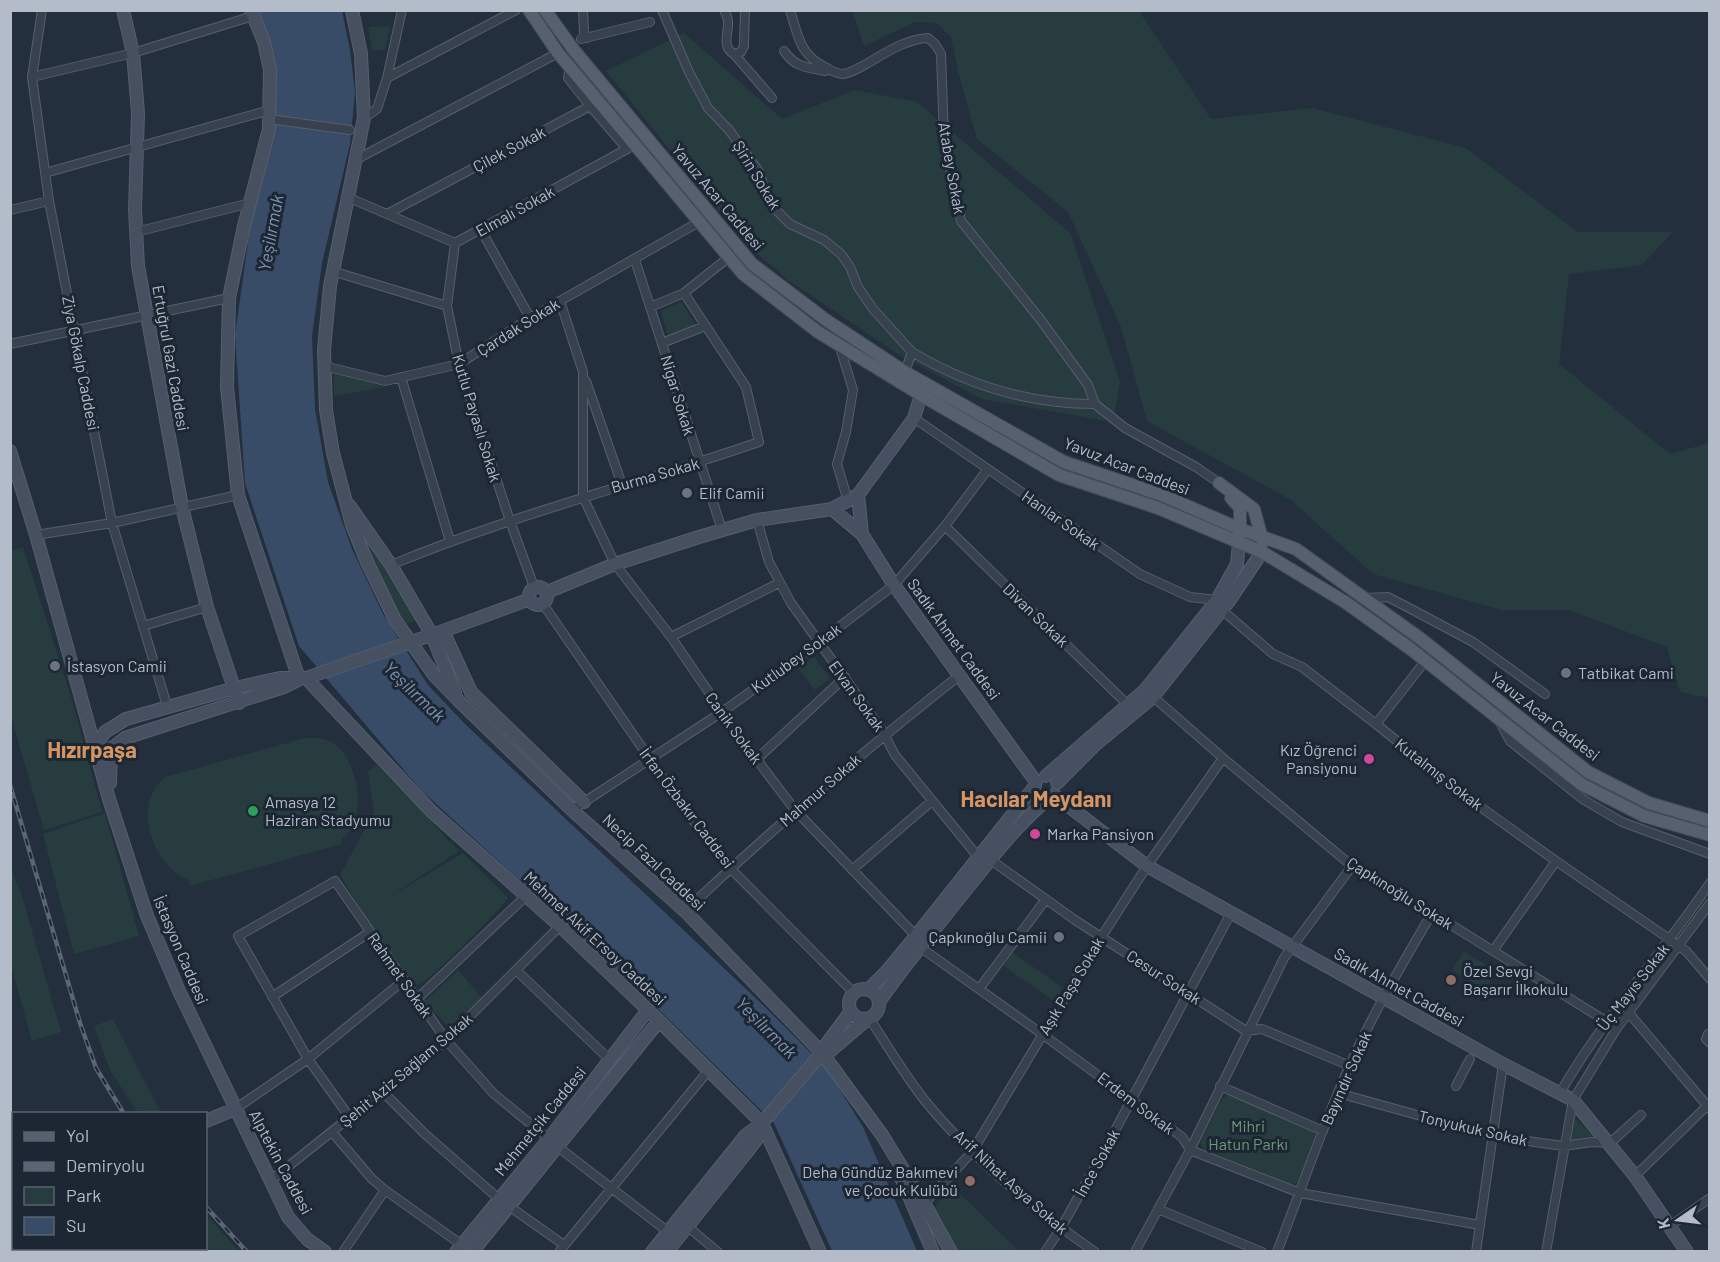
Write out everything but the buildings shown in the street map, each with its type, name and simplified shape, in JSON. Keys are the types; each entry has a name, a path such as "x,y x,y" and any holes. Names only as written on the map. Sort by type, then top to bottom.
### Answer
{"main road":[{"name":"Yavuz Acar Caddesi","path":"529,10 558,53 743,274 812,327 921,395 1059,475 1158,508 1262,552 1345,602 1368,625 1426,660 1581,784 1644,816 1710,835"},
{"name":"Yavuz Acar Caddesi","path":"545,10 573,49 752,264 826,320 905,372 1064,462 1162,495 1240,529 1296,549 1420,639 1588,772 1649,803 1710,821"},
{"path":"1219,483 1240,508 1239,543"},
{"path":"1219,483 1254,509 1263,537 1262,552"}],"street":[{"name":"Ziya Gökalp Caddesi","path":"42,10 32,77 49,201 112,523 168,709"},
{"name":"Ertuğrul Gazi Caddesi","path":"123,10 133,53 138,113 136,232 138,266 146,315 182,507 207,607 239,703"},
{"name":"Necip Fazıl Caddesi","path":"352,10 361,54 364,118 332,271 324,366 326,410 332,450 352,525 367,562 406,643 458,700 572,810 685,911 820,1056 882,1135 921,1208"},
{"path":"364,118 377,110 387,78 402,10"},
{"path":"387,78 516,10"},
{"path":"583,10 584,38 650,21"},
{"name":"Şirin Sokak","path":"662,10 689,72 708,108 729,130 760,174 766,195 774,208 790,224 824,240 841,254 850,267 858,287 873,309 912,352"},
{"path":"724,10 728,20 726,44 729,52 734,54 772,98"},
{"path":"734,54 741,52 744,46 745,10"},
{"path":"790,10 803,51 818,64 836,73"},
{"path":"32,77 133,53 252,13 264,42 270,70 269,129 229,298 227,387 238,495 305,678"},
{"name":"Atabey Sokak","path":"836,73 843,74 858,68 917,39 928,38 935,44 940,54 944,139 961,221 1040,319 1088,385 1095,404 1125,428 1196,467 1219,483"},
{"path":"784,51 797,65 836,73"},
{"path":"357,159 558,53"},
{"path":"570,67 568,78 590,106"},
{"name":"Çilek Sokak","path":"387,214 590,106"},
{"name":"Elmalı Sokak","path":"347,197 455,243 627,149 590,106"},
{"path":"45,173 137,147 269,115 350,130"},
{"path":"10,210 49,201"},
{"path":"136,232 250,202"},
{"name":"Çardak Sokak","path":"324,366 386,381 459,364 530,318 699,222"},
{"path":"481,230 530,318"},
{"name":"Kutlu Payaslı Sokak","path":"455,243 447,306 459,364 532,593"},
{"path":"650,307 684,292 729,257"},
{"name":"Nigar Sokak","path":"635,260 722,530"},
{"path":"332,271 447,306"},
{"name":"Burma Sokak","path":"391,565 450,541 583,496 699,463 759,442 746,387 684,292"},
{"path":"10,344 229,298"},
{"path":"560,301 622,485"},
{"path":"662,343 705,326"},
{"path":"839,344 853,390 846,432 837,464 853,498"},
{"path":"905,372 912,352 935,366 971,382 1016,396 1065,403 1095,404"},
{"path":"583,372 583,496"},
{"path":"401,377 450,541"},
{"path":"109,799 111,749 125,738 239,703 437,633 543,588 545,598 615,564 757,520 832,509 853,498 914,418 921,395"},
{"name":"Hanlar Sokak","path":"914,418 1140,574 1190,597 1219,605"},
{"path":"10,451 96,746"},
{"name":"Kutlubey Sokak","path":"572,810 722,712 894,585 945,526 988,469"},
{"path":"10,476 23,515 36,535"},
{"path":"36,535 112,523 238,495"},
{"name":"Canik Sokak","path":"583,496 615,564 795,810 918,941"},
{"name":"Sadık Ahmet Caddesi","path":"853,498 862,534 894,585 1023,763 1040,780"},
{"path":"345,500 437,633 471,692 584,802"},
{"name":"Sadık Ahmet Caddesi","path":"832,509 862,534"},
{"name":"Elvan Sokak","path":"757,520 769,562 779,583 818,643 885,734 895,755 932,801 985,859"},
{"name":"Divan Sokak","path":"945,526 1127,704"},
{"path":"1219,605 1237,564 1239,543"},
{"path":"985,859 1053,792 1097,743 1149,693 1262,552"},
{"path":"671,638 779,583"},
{"path":"1364,598 1388,597 1403,607 1473,642 1545,693"},
{"name":"İrfan Özbakır Caddesi","path":"545,598 649,758 685,810 730,868 854,993"},
{"name":"Kutalmış Sokak","path":"1219,605 1273,654 1302,667 1461,793 1674,942 1687,952 1710,979"},
{"path":"143,626 207,607"},
{"name":"Necip Fazıl Caddesi","path":"437,633 458,700"},
{"path":"1376,724 1426,660"},
{"name":"Mahmur Sokak","path":"685,911 795,810 885,734 960,675"},
{"path":"757,759 845,677"},
{"path":"96,746 105,732 126,719 168,709 235,688 280,678 305,678"},
{"name":"Mehmet Akif Ersoy Caddesi","path":"305,678 431,811 560,926 764,1120 816,1249"},
{"path":"820,1056 829,1052 877,1012 879,1002 918,941 985,859 1040,780 1127,704 1149,693"},
{"name":"Çapkınoğlu Sokak","path":"1149,693 1352,866 1617,1028"},
{"path":"1499,718 1510,741 1584,800 1622,822 1710,854"},
{"name":"İstasyon Caddesi","path":"96,746 109,799 147,916 179,991 235,1109"},
{"name":"Aşık Paşa Sokak","path":"921,1208 972,1152 1101,936 1223,758"},
{"path":"1040,780 1052,777 1053,792"},
{"path":"1040,780 1040,796 1053,792"},
{"name":"Sadık Ahmet Caddesi","path":"1053,792 1147,866 1384,996 1472,1054 1503,1064 1573,1100 1635,1176 1687,1251"},
{"path":"852,870 932,801"},
{"name":"Cesur Sokak","path":"985,859 1246,1031 1262,1029 1350,1066"},
{"path":"1493,951 1556,861"},
{"path":"1135,1251 1190,1150 1246,1031 1284,958 1352,866"},
{"name":"Rahmet Sokak","path":"272,997 238,936 335,881 446,1041 495,1094 553,1143 668,1231"},
{"name":"Üç Mayıs Sokak","path":"1546,1251 1573,1100 1710,883"},
{"path":"417,999 526,896"},
{"path":"979,989 1046,899"},
{"name":"Üç Mayıs Sokak","path":"1560,1093 1605,1022 1710,903"},
{"name":"Bayındır Sokak","path":"1277,1251 1350,1066 1384,996 1432,913"},
{"name":"İnce Sokak","path":"1045,1251 1061,1228 1231,914"},
{"name":"Şehit Aziz Sağlam Sokak","path":"270,1181 446,1041 560,926"},
{"path":"350,1118 308,1059 272,997 370,932"},
{"path":"867,990 918,941"},
{"name":"Erdem Sokak","path":"918,941 979,989 1182,1137 1190,1150 1300,1193 1480,1225"},
{"path":"517,971 610,1060"},
{"path":"207,1121 235,1109 308,1059 404,981"},
{"path":"869,1018 857,1017 851,1011 850,1000 854,993 867,990 875,994 879,1002"},
{"name":"Mehmetçik Caddesi","path":"553,1143 610,1060 648,1010"},
{"path":"652,1251 746,1135 764,1120 820,1056 851,1011"},
{"path":"1628,1012 1709,1106 1635,1176"},
{"name":"Arif Nihat Asya Sokak","path":"869,1018 926,1101 972,1152 1061,1228 1095,1251"},
{"name":"Mehmetçik Caddesi","path":"463,1249 659,1022"},
{"path":"1456,1086 1472,1054"},
{"path":"1476,1251 1503,1064"},
{"path":"383,1092 424,1134 503,1203 562,1248 709,1070"},
{"path":"1220,1086 1323,1131"},
{"name":"Tonyukuk Sokak","path":"1338,1093 1493,1136 1563,1146 1592,1142 1610,1143"},
{"name":"Alptekin Caddesi","path":"235,1109 288,1216 307,1239 325,1251"},
{"path":"1610,1143 1641,1115"},
{"path":"667,1251 756,1140 764,1120"},
{"path":"332,1132 372,1179 463,1249"},
{"path":"343,1251 386,1190"},
{"path":"1670,1226 1710,1198"},
{"path":"921,1208 933,1251"},
{"path":"921,1208 951,1251"},
{"path":"1158,1209 1262,1251"},
{"path":"687,1226 718,1251"}],"green space":[{"path":"852,11 1141,11 1211,119 1312,108 1466,148 1578,232 1673,232 1642,265 1569,274 1559,364 1670,454 1709,443 1709,698 1680,692 1667,647 1569,610 1502,610 1373,574 1291,500 1147,421 1121,327 1068,212 977,139 951,37 937,23 915,22 864,46"},
{"path":"390,26 385,50 372,50 368,27"},
{"path":"684,33 782,119 855,90 917,102 1071,234 1120,382 1113,422 982,399 898,354 788,280 745,243 606,71"},
{"path":"681,302 696,325 668,337 661,311"},
{"path":"334,372 385,387 334,396"},
{"path":"358,524 420,619 405,625 373,567"},
{"path":"23,547 72,700 102,812 44,830 11,717 11,551"},
{"path":"445,644 473,703 555,777 550,781 469,705 439,646"},
{"path":"814,657 830,678 815,690 798,668"},
{"name":"Amasya 12 Haziran Stadyumu","path":"305,738 326,740 339,748 353,773 357,788 356,818 350,830 341,839 342,844 190,886 189,880 164,861 150,832 149,801 155,787 166,777"},
{"path":"377,765 459,851 386,899 463,853 508,898 450,959 418,985 411,980 363,913 340,875 374,812 368,772"},
{"path":"105,813 139,936 74,954 43,834"},
{"path":"10,867 21,893 61,1032 32,1041 11,965"},
{"path":"1464,951 1496,972 1484,991 1452,970"},
{"path":"1012,952 1063,988 1055,1002 1004,966"},
{"path":"458,970 482,998 449,1028 425,1001"},
{"path":"113,1019 160,1112 137,1112 110,1070 94,1026"},
{"name":"Mihri Hatun Parkı","path":"1228,1094 1312,1130 1315,1135 1298,1182 1291,1185 1204,1149 1200,1142 1222,1099"},
{"path":"1575,1119 1594,1136 1571,1139"},
{"path":"952,1186 1019,1251 957,1251 933,1209"},
{"path":"207,1216 239,1251 209,1251 207,1248"}],"water":[{"name":"Yeşilırmak","path":"258,11 342,11 355,92 350,144 322,263 312,336 315,409 328,482 352,549 383,614 428,685 465,724 766,1008 827,1069 863,1127 917,1251 832,1251 774,1123 647,998 420,789 299,646 245,483 235,335 273,66 263,21"}],"railway":[{"path":"10,785 80,1023 96,1068 123,1112"},
{"path":"207,1208 247,1252"}],"place":[{"name":"Elif Camii","path":"687,493"},
{"name":"İstasyon Camii","path":"55,666"},
{"name":"Tatbikat Cami","path":"1566,673"},
{"name":"Kız Öğrenci Pansiyonu","path":"1369,759"},
{"name":"Amasya 12 Haziran Stadyumu","path":"253,811"},
{"name":"Marka Pansiyon","path":"1035,834"},
{"name":"Çapkınoğlu Camii","path":"1059,937"},
{"name":"Özel Sevgi Başarır İlkokulu","path":"1451,980"},
{"name":"Deha Gündüz Bakımevi ve Çocuk Kulübü","path":"970,1181"}],"district":[{"name":"Hızırpaşa","path":"92,750"},
{"name":"Hacılar Meydanı","path":"1036,799"}]}
